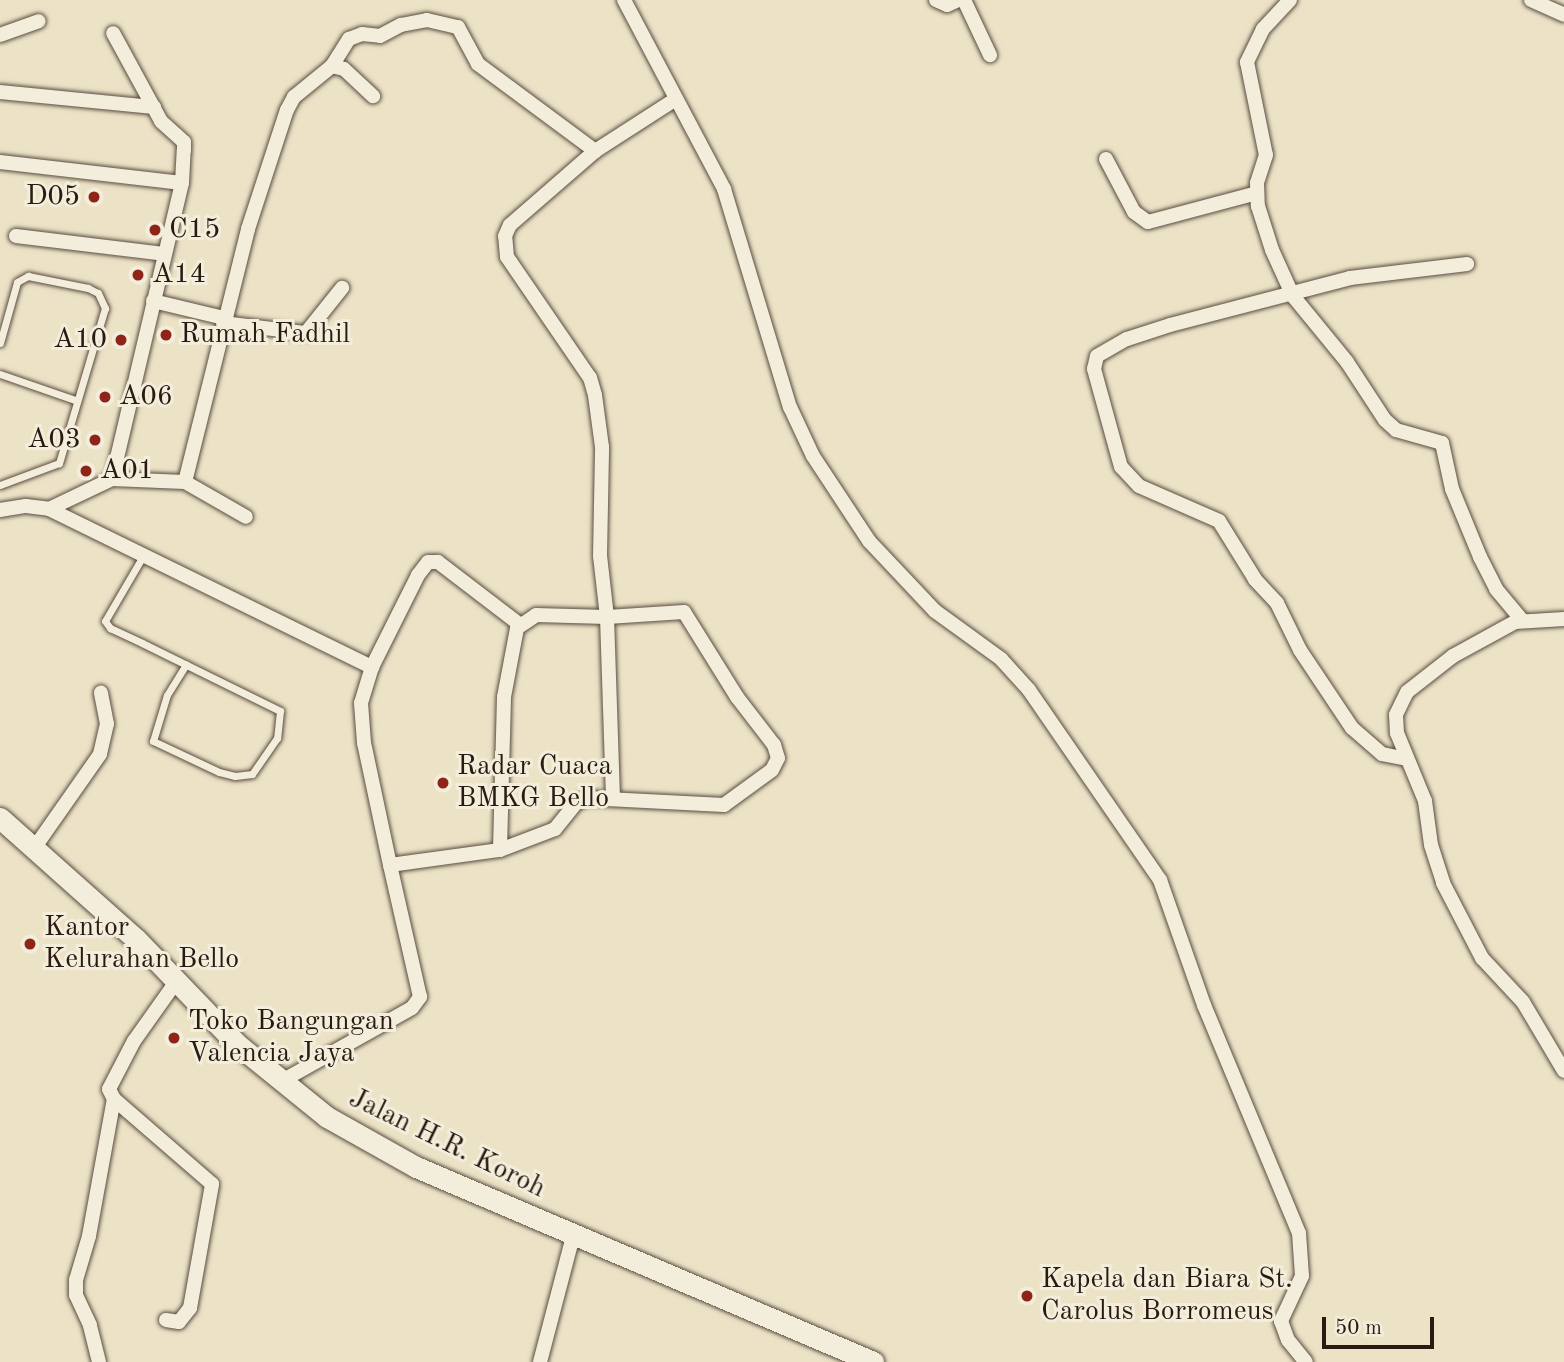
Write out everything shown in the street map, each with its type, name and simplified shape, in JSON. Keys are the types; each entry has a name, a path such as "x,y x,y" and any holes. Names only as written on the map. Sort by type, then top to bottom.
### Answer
{"main road":[{"name":"Jalan H.R. Koroh","path":"0,818 35,847 279,1082 373,1144 573,1236 873,1362"}],"street":[{"path":"624,0 674,100 724,189 750,263 790,407 841,500 869,541 935,611 1019,677 1160,880 1204,1005 1299,1233 1302,1276 1281,1321 1288,1340 1306,1362"},
{"path":"936,0 947,5 958,0"},
{"path":"964,0 990,55"},
{"path":"1290,0 1263,29 1247,62 1266,155 1257,192 1272,250 1293,296 1390,426 1442,443 1452,489 1480,557 1496,589 1522,620"},
{"path":"1531,0 1564,15"},
{"path":"185,482 223,321 266,171 293,97 332,66 339,49 362,34 380,36 396,27 427,20 446,23 462,32 478,64 595,151"},
{"path":"0,35 39,21"},
{"path":"112,480 182,183 184,142 169,131 113,33"},
{"path":"332,66 344,69 373,96"},
{"path":"0,92 154,107"},
{"path":"613,799 607,617 600,556 602,447 595,394 590,378 541,312 503,245 510,225 595,151 674,100"},
{"path":"1106,159 1133,212 1148,222 1257,192"},
{"path":"0,162 182,183"},
{"path":"16,236 164,254"},
{"path":"1407,759 1382,754 1352,727 1300,650 1277,603 1255,579 1219,521 1139,486 1121,467 1106,427 1094,369 1097,356 1127,339 1170,325 1293,296 1350,278 1467,264"},
{"path":"153,302 223,321 306,333 342,288"},
{"path":"49,509 112,480 185,482 246,517"},
{"path":"0,510 26,506 49,509 372,667"},
{"path":"279,1082 412,1008 420,997 360,716 364,686 372,667 428,562 438,562 519,624"},
{"path":"390,865 500,850 543,835 565,820 580,800 613,799 720,806 752,788 778,758 774,745 737,697 687,613 607,617 536,615 519,624"},
{"path":"1564,619 1522,620 1453,656 1407,692 1396,715 1407,759 1425,801 1434,860 1472,942 1523,1002 1564,1071"},
{"path":"500,850 504,697 519,624"},
{"path":"35,847 100,754 107,724 101,694"},
{"path":"166,1320 179,1322 190,1308 212,1184 114,1100 109,1089 115,1073 176,982"},
{"path":"99,1362 90,1325 76,1295 76,1280 89,1236 114,1100"},
{"path":"545,1360 573,1236"}],"lane":[{"path":"0,343 18,282 29,276 98,293 105,308 75,400 59,463 0,485"},
{"path":"0,374 75,400"},
{"path":"143,556 105,621 110,628 186,665 280,711 277,738 252,774 235,776 219,772 153,741 167,695 186,665"}],"place":[{"name":"D05","path":"94,197"},
{"name":"C15","path":"155,230"},
{"name":"A14","path":"138,275"},
{"name":"Rumah Fadhil","path":"166,335"},
{"name":"A10","path":"121,340"},
{"name":"A06","path":"105,397"},
{"name":"A03","path":"95,440"},
{"name":"A01","path":"86,471"},
{"name":"Radar Cuaca BMKG Bello","path":"443,783"},
{"name":"Kantor Kelurahan Bello","path":"30,944"},
{"name":"Toko Bangungan Valencia Jaya","path":"174,1038"},
{"name":"Kapela dan Biara St. Carolus Borromeus","path":"1027,1296"}]}
